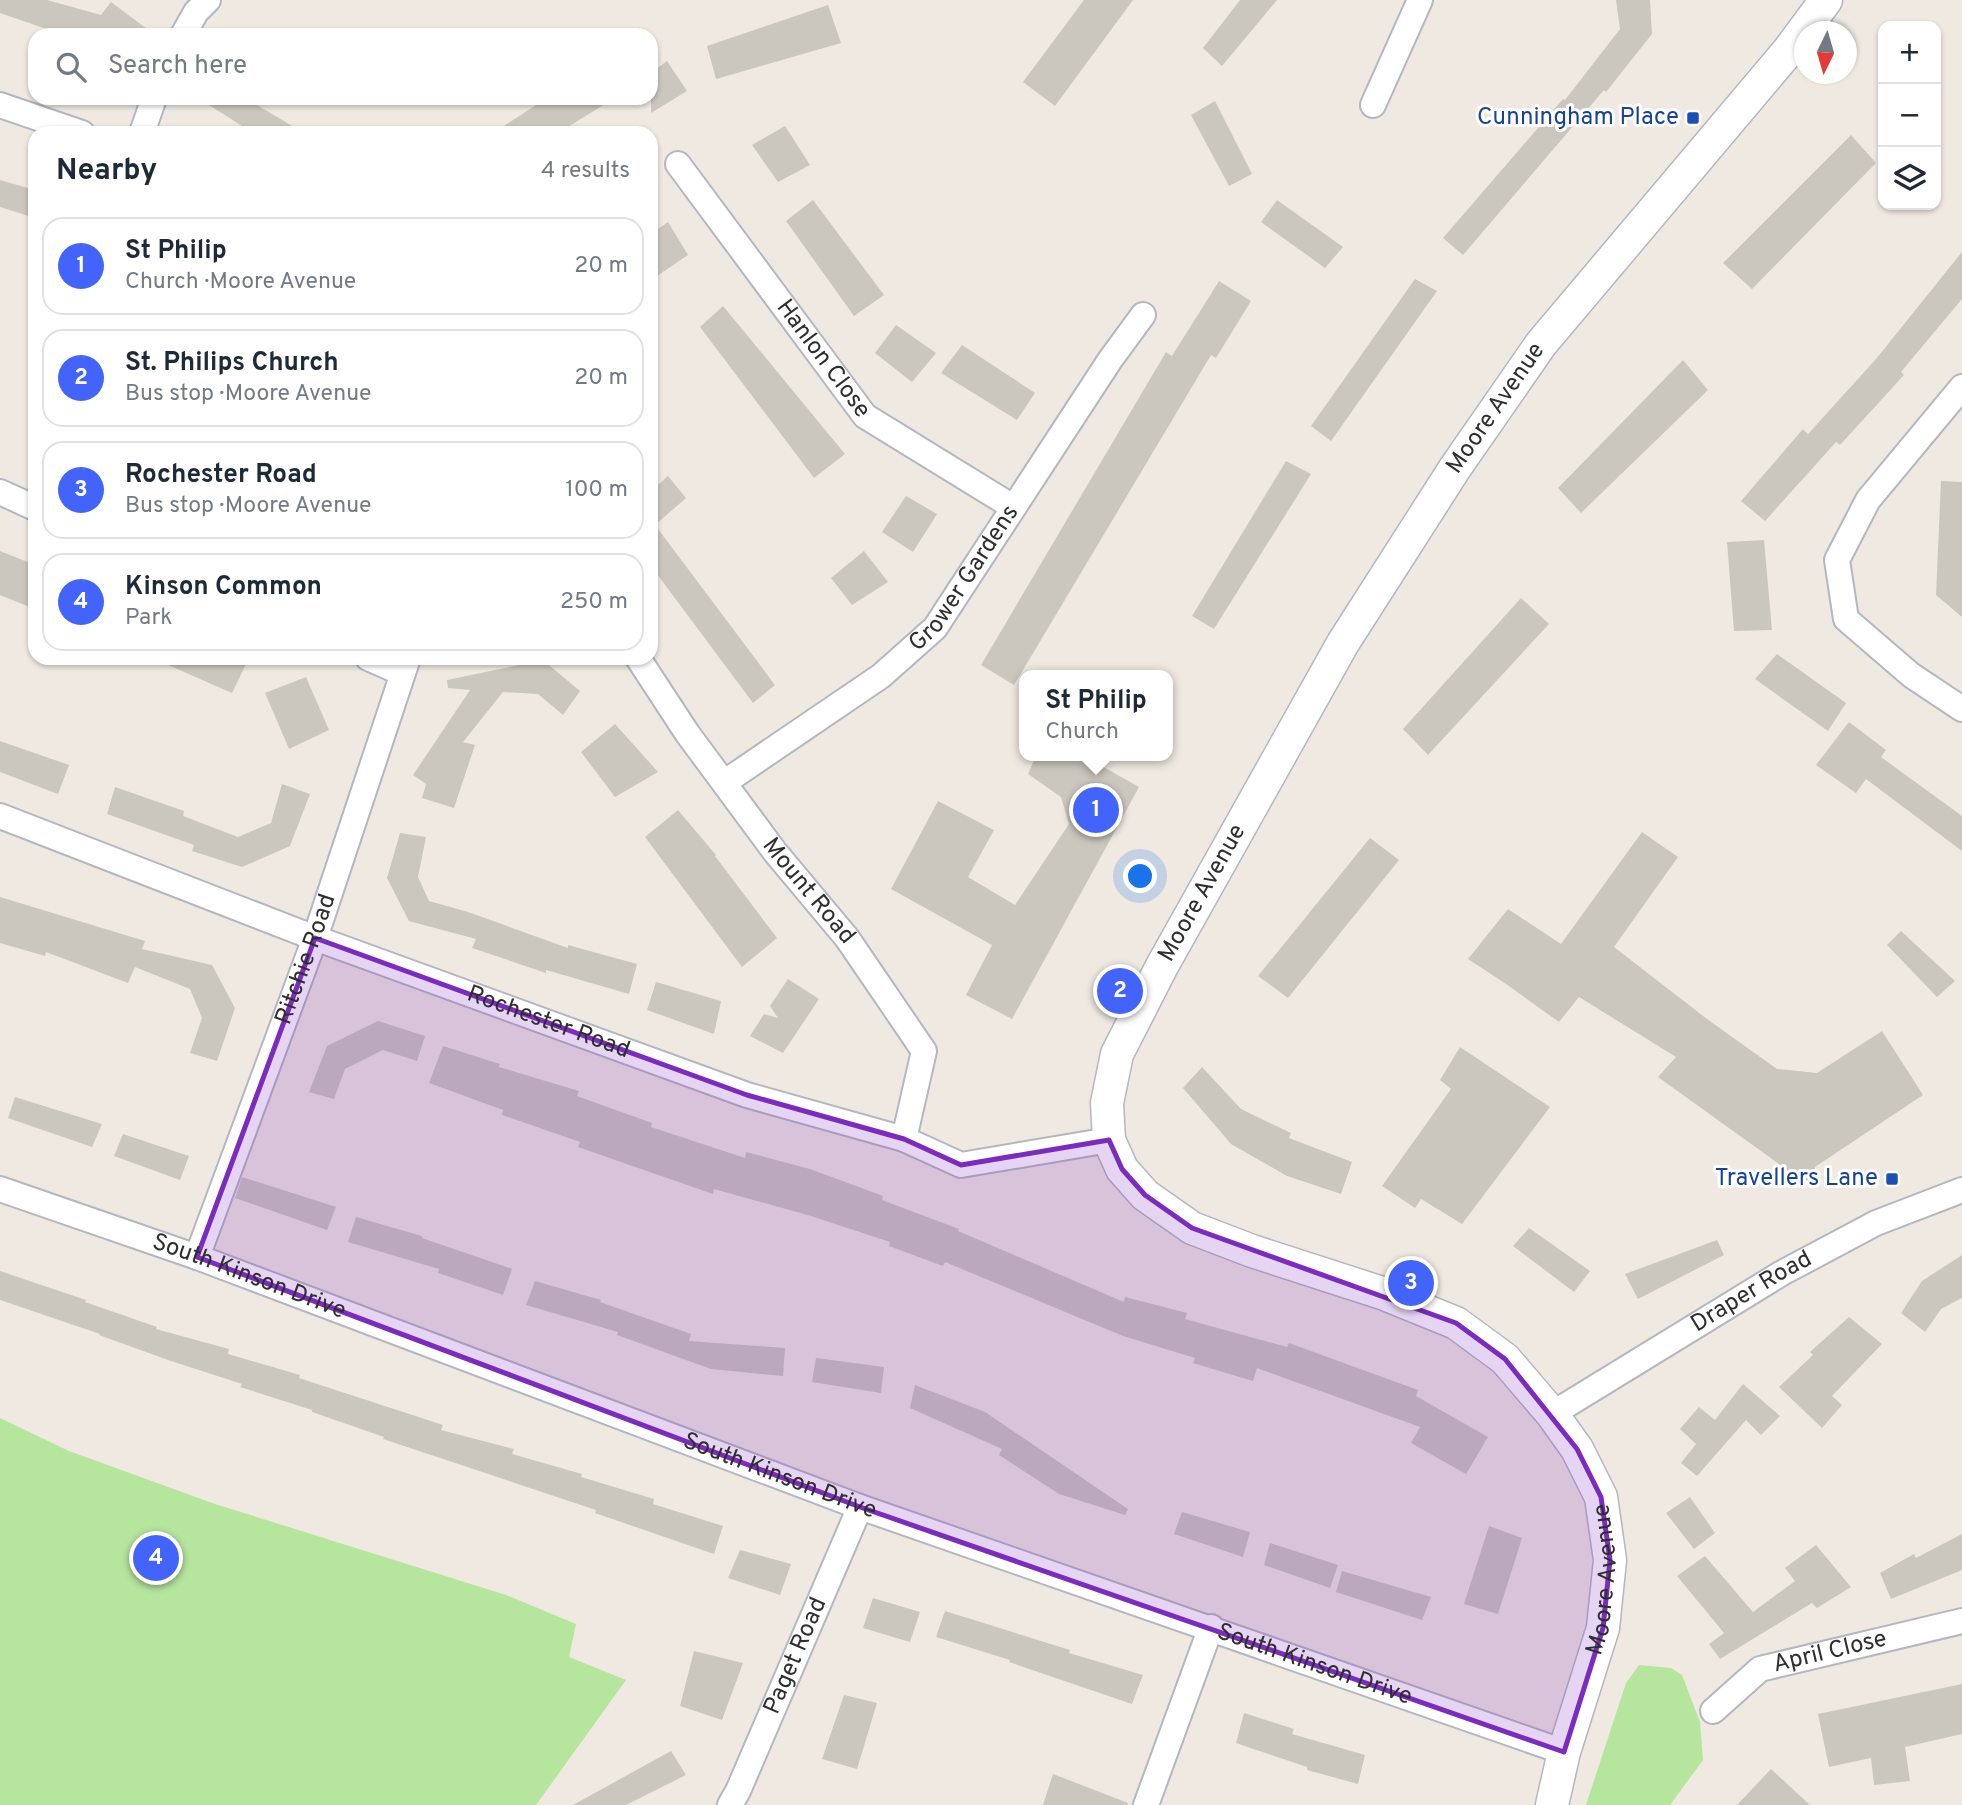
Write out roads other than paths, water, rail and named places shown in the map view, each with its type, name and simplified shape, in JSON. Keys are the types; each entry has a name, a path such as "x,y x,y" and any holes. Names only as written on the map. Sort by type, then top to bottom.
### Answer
{"street":[{"path":"187,28 196,12 208,0"},
{"path":"1373,105 1420,0"},
{"name":"Moore Avenue","path":"1552,1805 1564,1752 1603,1628 1610,1560 1601,1497 1577,1449 1506,1359 1456,1323 1382,1293 1252,1251 1192,1228 1145,1195 1122,1169 1109,1140 1107,1103 1117,1054 1162,966 1343,643 1455,468 1541,344 1606,264 1790,50 1826,0"},
{"path":"0,105 62,126"},
{"path":"144,126 152,105"},
{"name":"Hanlon Close","path":"678,164 865,416 1013,507"},
{"name":"Grower Gardens","path":"725,782 881,676 936,628 1110,360 1143,315"},
{"path":"1962,387 1868,500 1836,560 1846,620 1911,674 1962,709"},
{"path":"0,492 28,505"},
{"name":"Mount Road","path":"643,665 687,733 775,852 847,937 924,1051 904,1139"},
{"name":"Ritchie Road","path":"197,1257 315,938 405,666"},
{"name":"Rochester Road","path":"0,816 315,938 747,1095 904,1139 961,1165 1109,1140"},
{"name":"South Kinson Drive","path":"0,1189 197,1257 860,1507 1564,1752"},
{"name":"Draper Road","path":"1552,1414 1782,1273 1876,1223 1962,1190"},
{"name":"Paget Road","path":"730,1805 744,1779 860,1507"},
{"name":"April Close","path":"1713,1711 1760,1669 1962,1621"},
{"path":"1146,1805 1211,1628"}],"place":[{"name":"Cunningham Place","path":"1693,118"},
{"name":"St Philip","path":"1096,810"},
{"name":"St. Philips Church","path":"1120,991"},
{"name":"Travellers Lane","path":"1892,1179"},
{"name":"Rochester Road","path":"1411,1283"},
{"name":"Kinson Common","path":"156,1558"}]}
